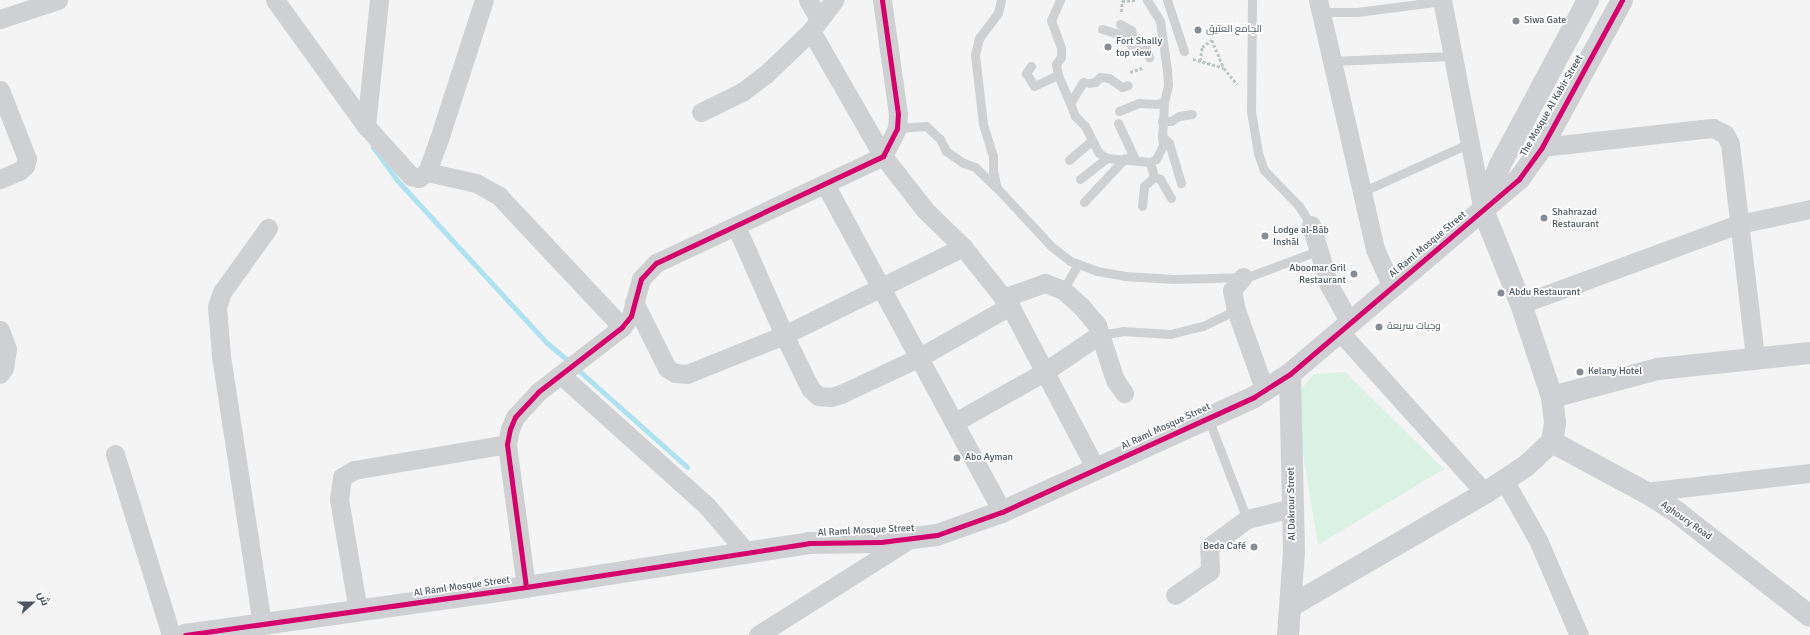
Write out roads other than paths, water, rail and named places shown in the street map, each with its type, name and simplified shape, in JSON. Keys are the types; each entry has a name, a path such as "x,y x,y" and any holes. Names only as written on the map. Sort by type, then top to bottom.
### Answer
{"street":[{"path":"0,18 58,0"},
{"path":"275,0 366,126 412,176 419,178 427,172 484,0"},
{"path":"366,126 379,0"},
{"path":"808,0 815,25 883,156 926,210 963,247 1007,302 1096,469"},
{"path":"701,112 742,92 766,74 815,25 834,0"},
{"path":"526,587 507,444 510,429 515,417 538,392 622,327 630,316 636,291 647,270 656,263 883,156 892,143 897,128 898,114 882,0"},
{"path":"1291,606 1485,493 1526,466 1552,442 1555,422 1552,397 1521,304 1483,210 1451,56 1442,0"},
{"name":"The Mosque Al Kabir Street","path":"1483,210 1489,190 1500,165 1588,0"},
{"name":"The Mosque Al Kabir Street","path":"1483,210 1519,179 1542,147 1622,0"},
{"path":"1319,6 1331,61 1364,191 1375,249 1392,287"},
{"path":"0,90 28,159 25,166 19,171 0,179"},
{"path":"1542,147 1702,129 1720,130 1730,144 1755,358"},
{"path":"427,172 476,183 499,196 622,327"},
{"path":"825,184 918,358 955,422 1002,512"},
{"path":"1521,304 1739,224 1810,209"},
{"name":"Al Raml Mosque Street","path":"185,635 238,631 262,624 526,587 809,543 910,539 937,536 1002,512 1265,391 1290,374 1483,210"},
{"path":"1311,225 1320,250 1329,285 1345,327 1485,493"},
{"path":"736,226 784,335 810,388 824,397 841,394 918,358 1007,302 1045,283 1063,290 1082,306 1097,325 1099,335 1115,380 1124,393"},
{"path":"262,624 221,355 217,307 222,292 268,228"},
{"path":"634,302 667,368 675,373 687,374 784,335 963,247"},
{"path":"1243,277 1232,290 1236,310 1265,391"},
{"path":"0,330 7,349 7,358 0,374"},
{"path":"955,422 1044,372 1099,335"},
{"path":"1552,397 1658,369 1810,352"},
{"name":"Al Dakrour Street","path":"1288,635 1291,606 1292,508 1290,374"},
{"path":"561,375 707,506 747,553"},
{"name":"Aghoury Road","path":"1552,442 1645,492 1684,518 1810,616"},
{"path":"358,611 339,499 342,477 354,470 507,444"},
{"path":"115,454 171,635"},
{"path":"1645,492 1810,473"},
{"path":"1504,480 1538,540 1579,635"},
{"path":"1175,595 1210,571 1209,547 1247,519 1292,508"},
{"path":"758,635 910,539"}],"lane":[{"path":"997,188 993,171 994,156 983,124 975,55 979,38 998,13 1001,0"},
{"path":"1060,0 1051,20 1062,48 1061,57 1056,64 1058,75 1075,116 1085,126 1099,152 1108,158 1125,158 1150,162 1156,159 1163,145 1162,121 1168,85 1160,21 1147,0"},
{"path":"1167,0 1184,51"},
{"path":"1252,0 1254,10 1249,108 1258,153 1264,170 1298,206 1311,225"},
{"path":"1319,6 1357,12 1442,0"},
{"path":"1120,24 1131,30 1133,38 1146,49 1145,60"},
{"path":"1102,29 1123,35 1134,48"},
{"path":"1331,61 1451,56"},
{"path":"1031,66 1026,73 1034,86 1058,75"},
{"path":"1070,103 1086,82 1096,82 1100,77 1109,78 1122,87 1128,85"},
{"path":"1119,111 1139,103 1156,104 1164,102"},
{"path":"1162,121 1171,121 1179,116 1192,114"},
{"path":"1118,124 1135,159"},
{"path":"897,128 926,126 940,139 946,151 963,164 975,167 997,188 1051,246 1078,264 1097,271 1124,276 1174,279 1243,277 1320,250"},
{"path":"1162,136 1169,143 1181,183"},
{"path":"1069,160 1092,140"},
{"path":"1364,191 1470,143"},
{"path":"1080,179 1108,158"},
{"path":"1084,202 1125,158"},
{"path":"1150,162 1154,177"},
{"path":"1154,177 1160,179 1171,198"},
{"path":"1142,206 1144,186 1154,177"},
{"path":"1063,290 1078,264"},
{"path":"1099,335 1123,331 1170,334 1203,326 1236,310"},
{"path":"1208,418 1247,519"}],"waterway":[{"path":"373,147 396,179 547,343 570,362"},
{"path":"576,368 687,467"}],"place":[{"name":"Siwa Gate","path":"1516,21"},
{"name":"الجامع العتيق","path":"1198,30"},
{"name":"Fort Shally top view","path":"1108,47"},
{"name":"Shahrazad Restaurant","path":"1544,218"},
{"name":"Lodge al-Bāb Inshāl","path":"1265,236"},
{"name":"Aboomar Gril Restaurant","path":"1354,274"},
{"name":"Abdu Restaurant","path":"1501,293"},
{"name":"وجبات سريعة","path":"1379,327"},
{"name":"Kelany Hotel","path":"1580,372"},
{"name":"Abo Ayman","path":"957,458"},
{"name":"Beda Café","path":"1254,547"}]}
